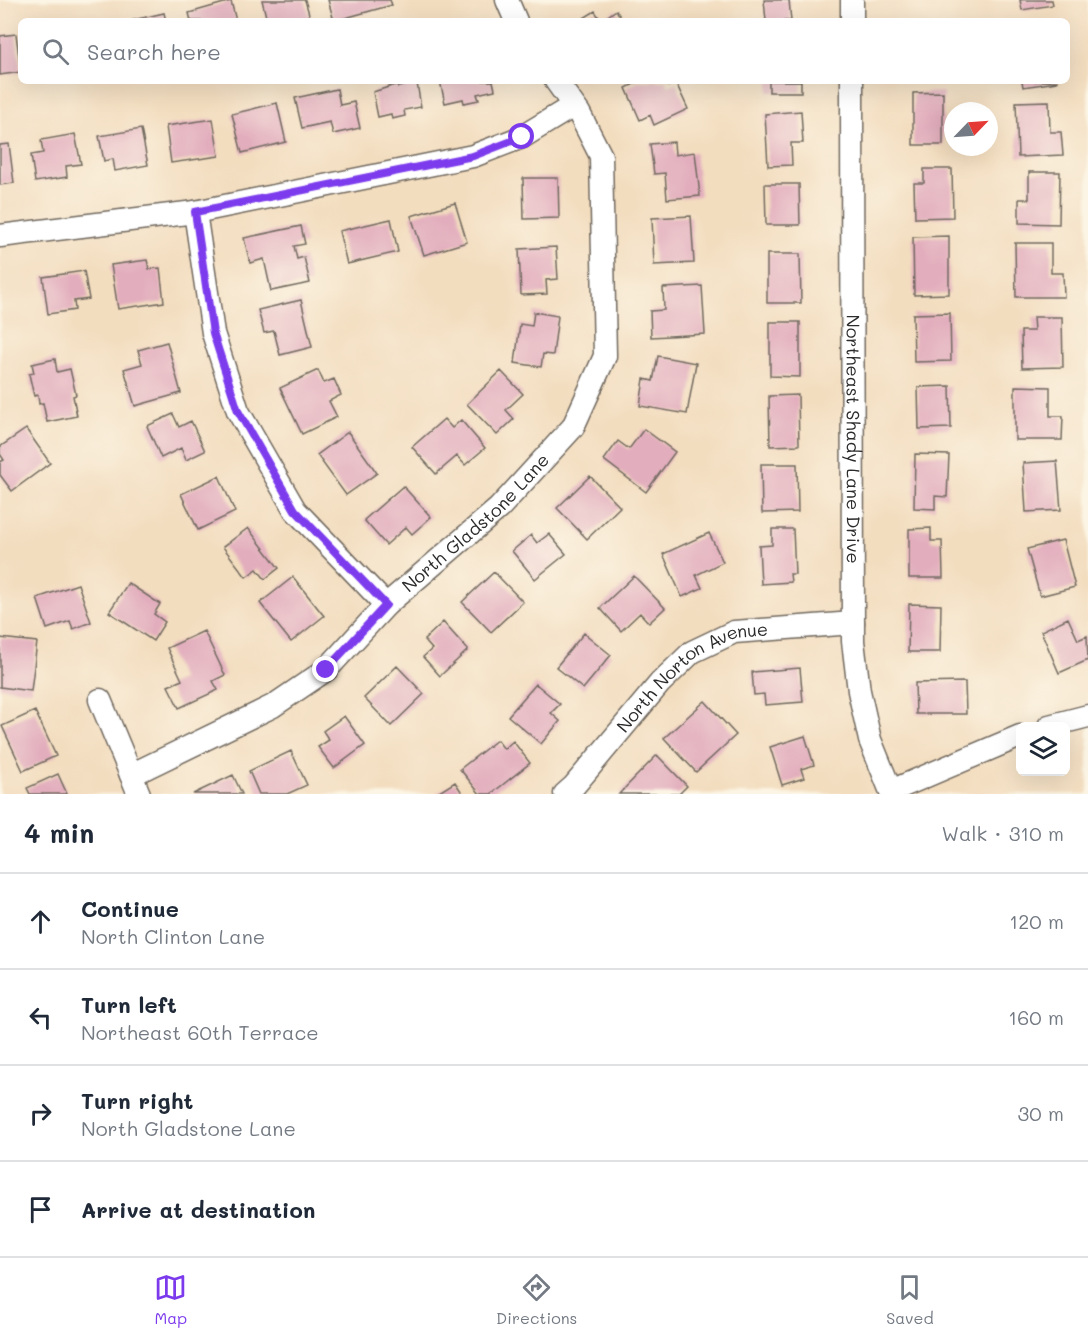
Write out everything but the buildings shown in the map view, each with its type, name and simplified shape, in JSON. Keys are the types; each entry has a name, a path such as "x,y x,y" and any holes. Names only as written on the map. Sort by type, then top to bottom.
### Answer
{"street":[{"path":"507,0 515,18"},
{"path":"852,0 852,18"},
{"path":"0,236 195,212 473,156 522,137 573,106 558,84"},
{"name":"Northeast Shady Lane Drive","path":"852,84 853,641 859,691 870,740 892,793"},
{"name":"North Gladstone Lane","path":"135,784 273,706 326,670 386,605 499,508 573,427 605,356 601,156 573,106"},
{"path":"195,212 213,333 238,411 295,510 386,605"},
{"name":"North Norton Avenue","path":"565,794 660,682 693,652 735,632 853,623"},
{"path":"100,700 135,784"},
{"path":"1065,722 1088,716"},
{"path":"892,793 1016,738"}],"route":[{"path":"326,670 386,605 295,510 238,411 213,333 195,212 473,156 522,137"}]}
